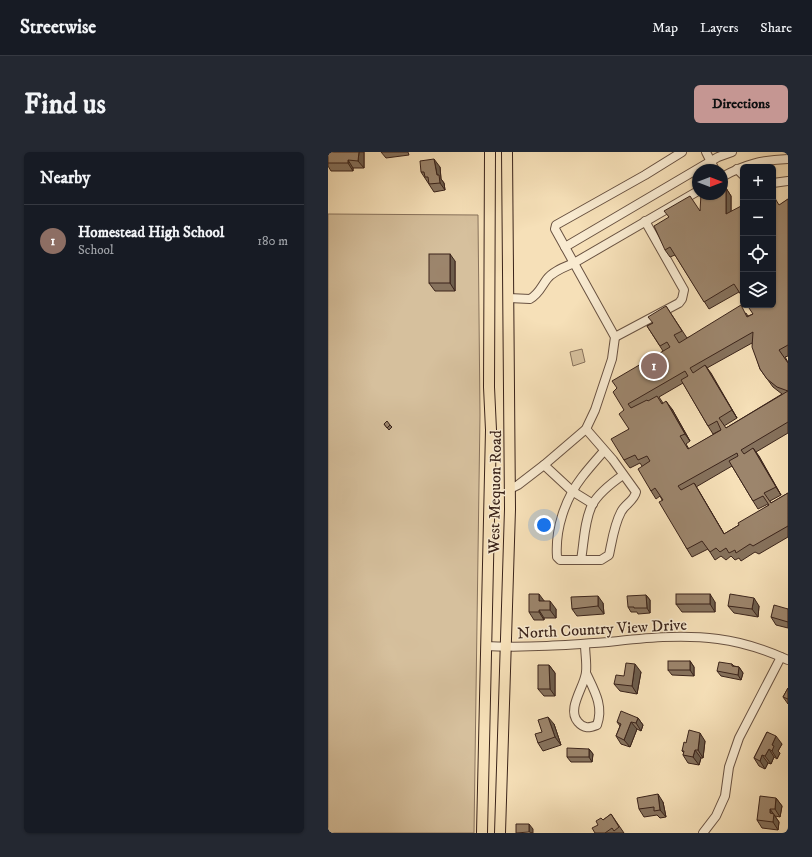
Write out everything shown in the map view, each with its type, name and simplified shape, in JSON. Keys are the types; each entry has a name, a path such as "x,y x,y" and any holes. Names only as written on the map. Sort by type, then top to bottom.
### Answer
{"main road":[{"name":"West Mequon Road","path":"482,833 491,430 489,387 490,152"},
{"name":"West Mequon Road","path":"500,833 510,489 507,152"}],"street":[{"path":"510,489 518,485 544,465 586,429 595,410 612,359 615,336 555,229 556,225 645,175 682,152"},
{"path":"706,152 711,162"},
{"path":"565,247 711,162 732,152"},
{"path":"747,164 765,160 788,158"},
{"path":"728,175 740,172"},
{"path":"776,183 788,181"},
{"path":"509,298 530,299 541,290 548,278 559,269 574,263 692,194"},
{"path":"615,336 679,303 682,299 684,290 645,221"},
{"path":"586,429 623,474 636,492 635,497 622,510 617,521 609,555 601,560 560,560 557,557 556,543 560,523 572,491 604,451"},
{"path":"544,465 572,491 593,504"},
{"path":"581,560 587,522 593,504 610,485 623,474"},
{"name":"North Country View Drive","path":"486,646 506,647 585,644 666,636 718,639 754,646 784,658"},
{"path":"585,644 586,673 597,698 601,717 597,725 588,728 581,726 575,719 574,709 577,696 586,673"},
{"path":"703,833 716,816 725,796 729,767 739,738 784,658"}],"shaded area":[{"path":"328,214 478,215 480,415 474,833 328,833"},
{"path":"582,349 585,362 573,366 570,352"}],"building":[{"path":"359,152 358,161 348,160 348,163 328,163 328,153"},
{"path":"434,159 440,183 429,184 428,177 425,177 424,172 421,172 420,161"},
{"path":"690,196 700,211 701,200 726,200 726,214 740,207 740,293 734,284 704,302 670,247 665,250 654,226 669,217 664,211"},
{"path":"788,199 788,345 779,350 788,363 788,391 788,422 741,450 744,454 753,448 776,487 764,493 771,503 788,493 788,526 753,546 750,544 736,553 735,550 729,553 726,548 720,552 716,548 710,552 702,541 687,549 659,502 663,500 655,488 651,491 638,469 650,461 647,456 638,460 635,455 624,460 611,439 629,429 619,414 624,410 613,392 617,388 612,381 670,347 667,342 660,346 647,326 653,323 648,317 666,306 682,331 674,335 679,343 740,306 740,308 742,308 747,317 753,314 749,308 776,308 776,200 779,205","holes":["753,332 752,347 760,369 767,379 777,387 788,391 726,428 719,418 732,410 705,365 693,373 690,368","685,371 688,376 681,380 708,426 717,421 721,430 688,449 680,436 685,434 666,401 662,404 657,396 631,408 628,404","737,453 738,456 729,461 753,501 763,496 769,505 738,523 739,525 724,534 694,483 681,490 678,486"]},
{"path":"429,254 450,254 450,283 429,283"},
{"path":"387,421 390,425 387,428 384,424"},
{"path":"529,594 539,594 539,601 550,601 550,610 529,612"},
{"path":"676,594 710,594 710,604 676,604"},
{"path":"730,594 754,598 752,609 728,606"},
{"path":"646,595 647,608 628,607 627,596"},
{"path":"598,596 598,606 572,609 571,597"},
{"path":"774,605 788,609 788,622 771,617"},
{"path":"668,661 690,661 690,670 668,670"},
{"path":"719,662 732,664 732,666 739,667 738,675 717,671"},
{"path":"626,663 635,664 632,686 614,684 616,675 624,676"},
{"path":"538,665 549,665 550,689 538,689"},
{"path":"788,688 788,699 783,697"},
{"path":"621,711 638,718 636,723 631,722 624,740 616,736 621,724 617,722"},
{"path":"548,717 555,737 538,743 535,734 542,732 538,720"},
{"path":"689,730 700,733 698,750 695,750 693,757 683,755 684,751 682,751 684,742 686,743"},
{"path":"767,732 776,736 772,745 774,746 772,751 769,749 765,756 762,755 760,761 754,758"},
{"path":"567,748 589,749 589,757 567,757"},
{"path":"658,794 660,810 654,811 654,807 639,809 637,798"},
{"path":"760,796 776,798 775,809 770,809 770,813 774,814 773,822 757,820"},
{"path":"611,814 619,827 614,831 612,828 605,833 595,833 592,828 598,825 596,821 601,818 603,820"},
{"path":"516,824 529,824 529,832 516,833"}],"place":[{"name":"Homestead High School","path":"654,366"}]}
